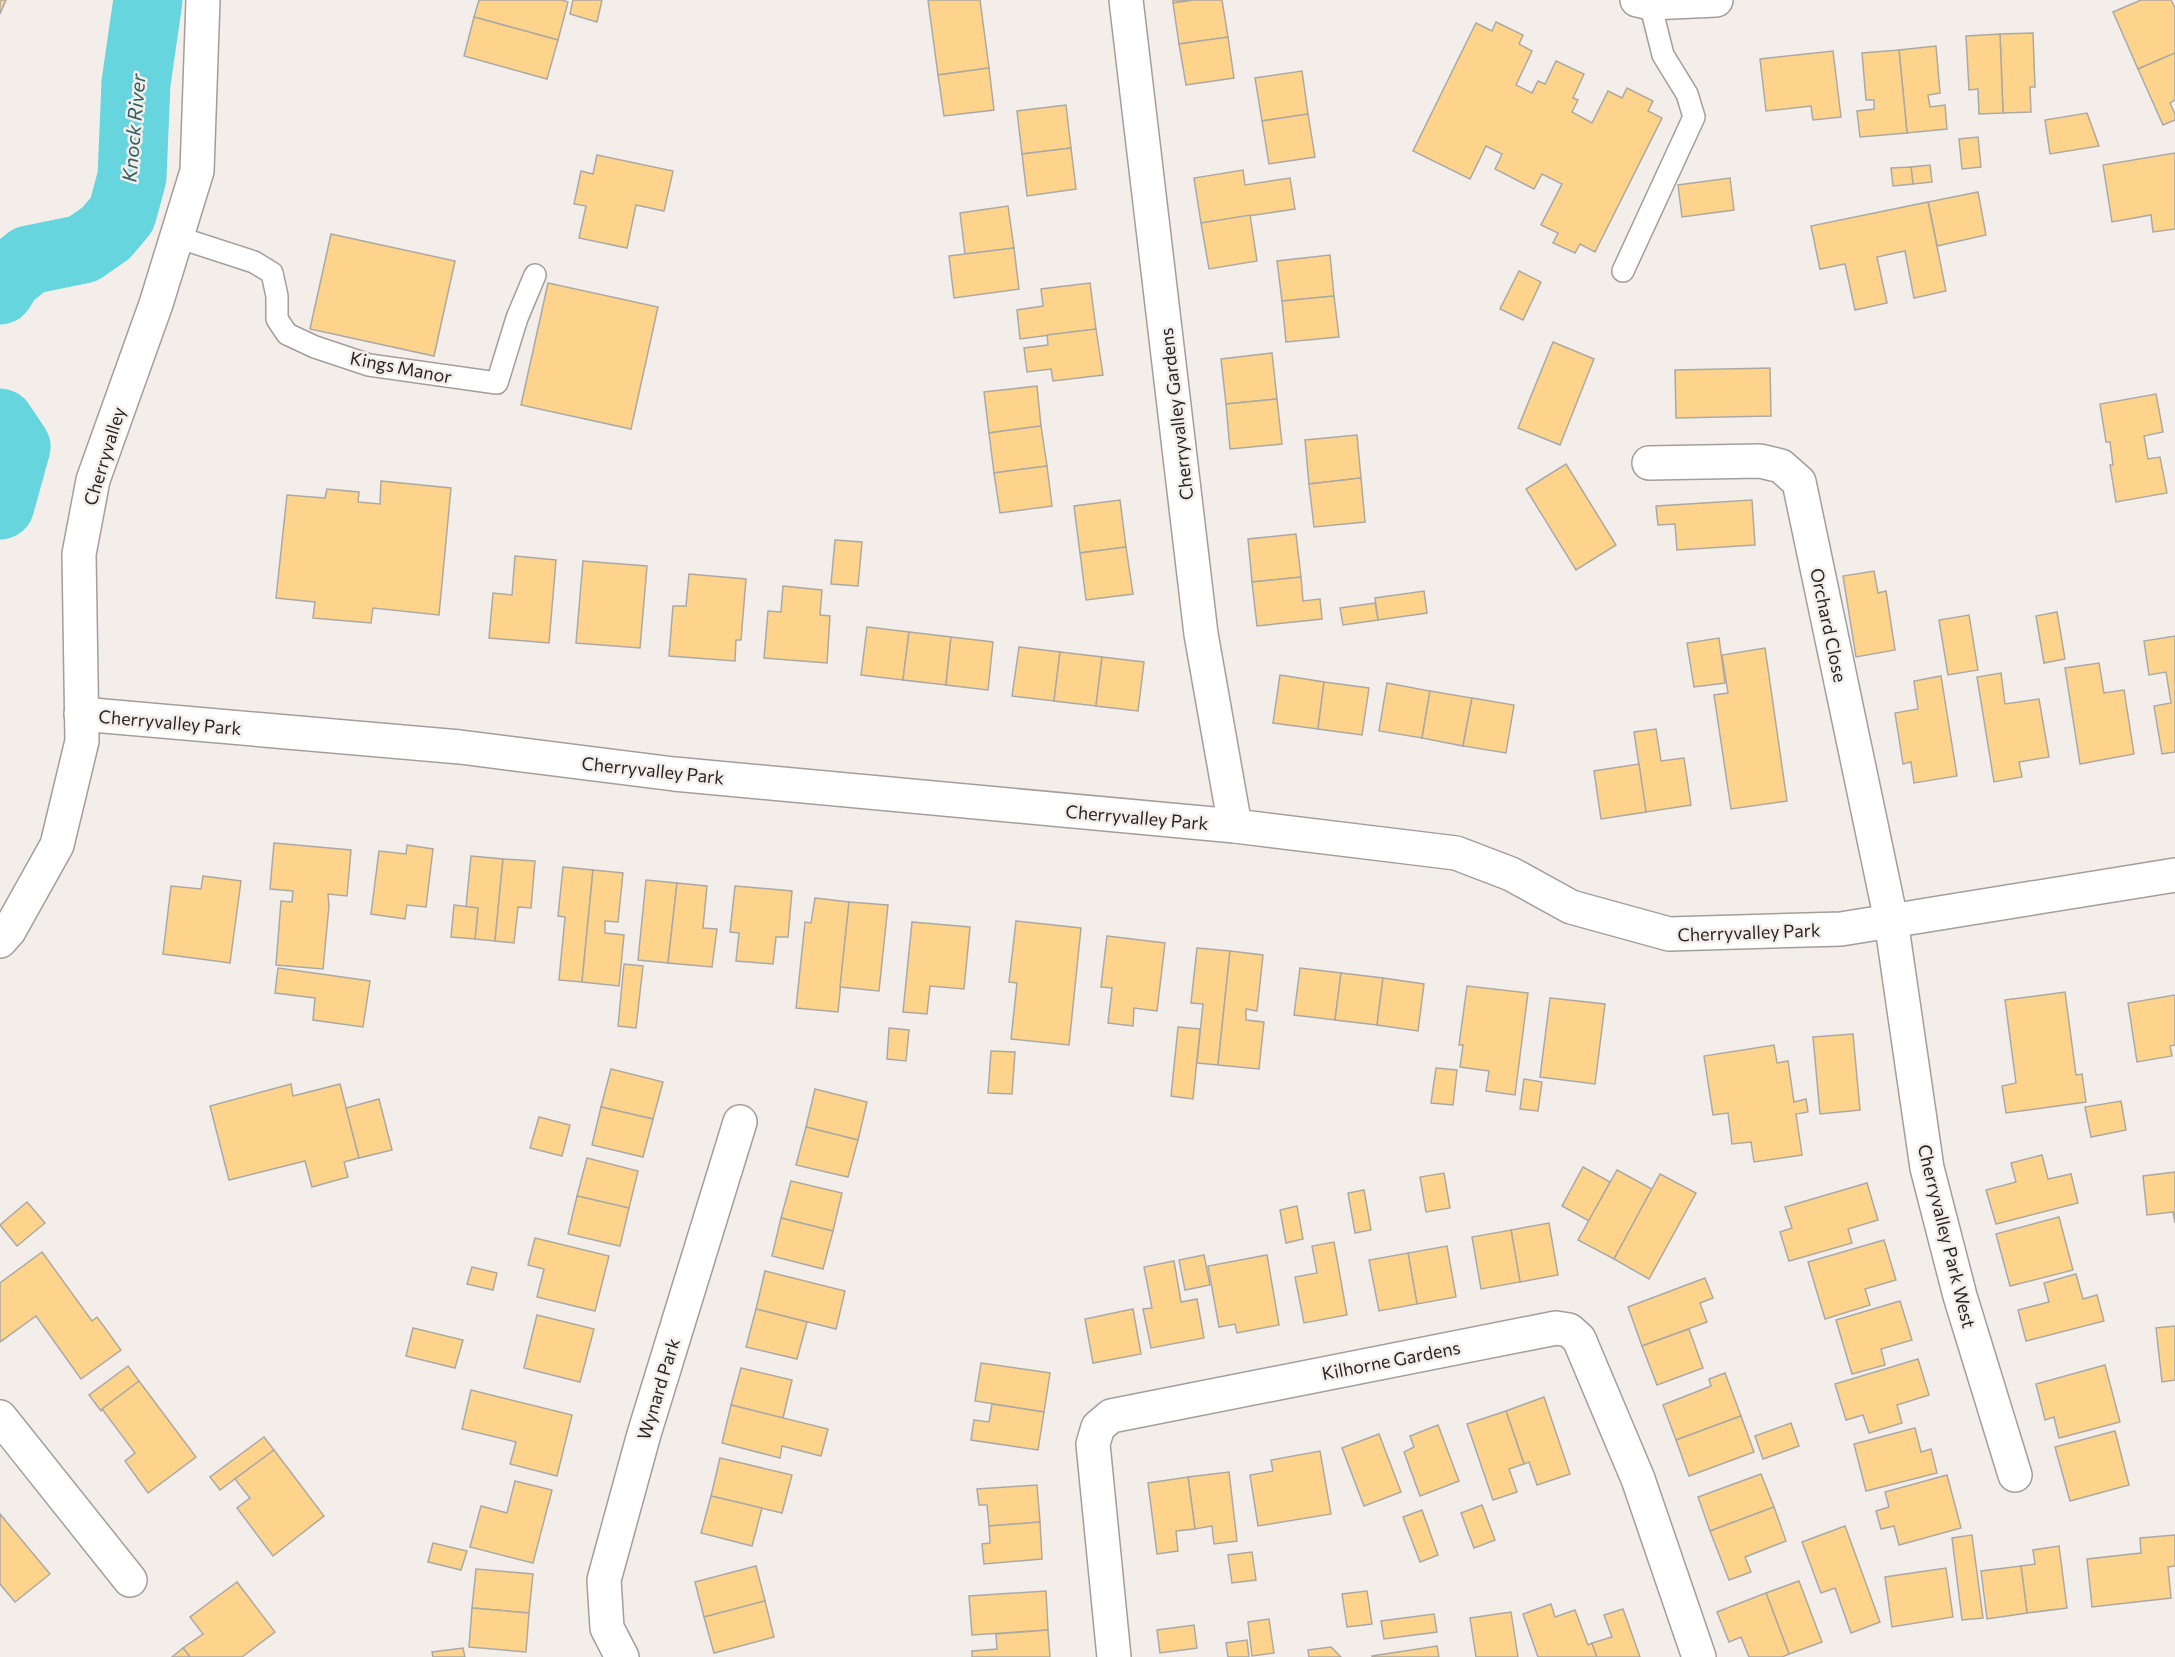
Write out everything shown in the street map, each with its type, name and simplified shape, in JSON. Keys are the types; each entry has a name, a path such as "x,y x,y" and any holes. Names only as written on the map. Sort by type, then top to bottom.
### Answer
{"street":[{"name":"Cherryvalley","path":"0,941 9,931 57,845 82,741 79,554 93,480 156,304 197,171 203,0"},
{"name":"Cherryvalley Gardens","path":"1126,0 1201,634 1235,826"},
{"path":"1644,1 1716,0"},
{"name":"Orchard Close","path":"1649,463 1760,461 1781,466 1799,482 1891,920"},
{"name":"Cherryvalley Park","path":"81,714 460,747 675,774 1235,826 1456,853 1510,874 1570,907 1669,934 1840,929 2175,875"},
{"name":"Cherryvalley Park West","path":"1891,920 1927,1168 1960,1296 2015,1475"},
{"name":"Wynard Park","path":"622,1657 607,1628 604,1580 644,1434 740,1122"},
{"name":"Kilhorne Gardens","path":"1114,1657 1093,1444 1098,1427 1111,1416 1556,1328 1569,1330 1579,1339 1638,1479 1699,1657"},
{"path":"0,1417 130,1580"}],"lane":[{"path":"1623,271 1694,117 1687,94 1663,55 1644,1"},
{"name":"Kings Manor","path":"177,237 254,261 272,273 277,296 277,319 287,334 315,347 369,365 497,383 517,318 535,275"}],"building":[{"path":"0,0 6,0 0,14"},
{"path":"479,0 562,0 568,2 558,40 474,17"},
{"path":"573,0 602,0 597,22 570,14"},
{"path":"928,0 980,0 989,68 938,75"},
{"path":"1173,0 1194,0 1173,3"},
{"path":"1222,0 1228,37 1179,44 1173,3"},
{"path":"2141,0 2171,0 2175,8 2175,53 2138,69 2113,12"},
{"path":"474,17 558,40 547,79 464,56"},
{"path":"1496,22 1523,35 1519,44 1532,51 1516,85 1532,93 1538,81 1545,84 1556,61 1584,74 1573,98 1578,100 1572,112 1592,123 1608,91 1622,98 1627,88 1653,101 1648,111 1662,118 1595,252 1580,244 1575,253 1553,243 1558,233 1541,225 1562,184 1542,174 1534,189 1495,169 1502,154 1486,146 1470,179 1413,151 1476,23 1492,31"},
{"path":"2033,33 2035,87 2030,87 2031,112 2003,113 2000,34"},
{"path":"2000,34 2003,113 1979,114 1978,89 1969,90 1966,36"},
{"path":"1228,37 1234,78 1186,85 1179,44"},
{"path":"1936,46 1940,93 1928,95 1930,107 1945,105 1947,129 1907,133 1899,50"},
{"path":"1899,50 1907,133 1860,137 1857,111 1874,109 1874,100 1866,100 1862,53"},
{"path":"1833,51 1841,117 1813,120 1811,106 1766,111 1760,59"},
{"path":"2175,53 2175,100 2170,103 2175,120 2163,125 2138,69"},
{"path":"989,68 994,110 944,116 938,75"},
{"path":"1302,71 1308,114 1262,121 1255,78"},
{"path":"1066,105 1071,148 1022,154 1017,111"},
{"path":"2087,113 2099,146 2050,154 2045,120"},
{"path":"1308,114 1315,157 1269,164 1262,121"},
{"path":"1978,137 1981,167 1962,169 1959,139"},
{"path":"1071,148 1076,189 1027,196 1022,154"},
{"path":"2175,153 2175,229 2153,232 2151,215 2112,222 2103,165"},
{"path":"597,155 673,171 664,211 636,205 627,248 579,238 586,206 574,204 581,171 593,174"},
{"path":"1930,165 1932,182 1913,184 1911,167"},
{"path":"1911,167 1913,184 1893,186 1891,168"},
{"path":"1243,170 1245,185 1290,178 1295,209 1201,223 1194,178"},
{"path":"1730,178 1734,210 1682,217 1678,185"},
{"path":"1978,192 1986,235 1937,246 1928,202"},
{"path":"1928,202 1946,291 1914,298 1905,251 1877,257 1887,303 1855,310 1845,264 1820,269 1811,226"},
{"path":"1008,206 1014,248 965,254 960,213"},
{"path":"1250,215 1257,261 1209,269 1201,223"},
{"path":"331,234 455,261 434,356 310,329"},
{"path":"1014,248 1019,289 954,298 949,256"},
{"path":"1330,255 1334,296 1282,301 1277,261"},
{"path":"1519,271 1541,282 1523,320 1500,309"},
{"path":"548,283 658,307 631,429 521,405"},
{"path":"1090,283 1096,329 1020,339 1017,310 1043,306 1041,289"},
{"path":"1334,296 1339,337 1286,342 1282,301"},
{"path":"1096,329 1103,375 1053,381 1051,369 1027,372 1024,348 1048,345 1047,335"},
{"path":"1553,342 1594,359 1560,445 1518,428"},
{"path":"1272,353 1277,399 1226,404 1221,359"},
{"path":"1770,368 1771,416 1676,418 1675,370"},
{"path":"1037,386 1041,426 989,433 984,392"},
{"path":"2156,394 2163,432 2144,436 2148,459 2160,457 2167,493 2116,502 2110,465 2113,465 2110,442 2106,442 2100,404"},
{"path":"1277,399 1282,444 1230,449 1226,404"},
{"path":"1041,426 1047,466 994,473 989,433"},
{"path":"1357,435 1361,478 1309,484 1305,440"},
{"path":"1566,464 1616,545 1576,570 1526,489"},
{"path":"1047,466 1052,506 1000,513 994,473"},
{"path":"1361,478 1365,522 1314,527 1309,484"},
{"path":"381,481 451,488 439,615 373,608 371,623 313,618 315,602 276,598 287,495 325,498 327,489 359,492 358,502 380,504"},
{"path":"1120,500 1126,547 1080,553 1074,506"},
{"path":"1752,500 1755,545 1677,550 1675,524 1658,525 1656,506"},
{"path":"1296,534 1301,577 1252,582 1248,539"},
{"path":"835,540 862,542 858,586 831,584"},
{"path":"1126,547 1133,594 1086,600 1080,553"},
{"path":"515,556 556,560 549,643 489,638 493,593 512,595"},
{"path":"583,561 647,566 640,648 576,643"},
{"path":"1874,571 1878,593 1886,591 1895,650 1856,657 1843,576"},
{"path":"689,574 746,579 741,640 736,640 735,661 669,656 673,606 686,606"},
{"path":"1301,577 1303,601 1320,599 1322,619 1257,626 1252,582"},
{"path":"783,586 822,590 820,615 830,616 827,663 764,658 768,611 781,612"},
{"path":"1424,591 1427,613 1378,620 1375,598"},
{"path":"1375,603 1378,620 1343,625 1340,608"},
{"path":"2057,612 2065,659 2044,663 2036,616"},
{"path":"1969,615 1978,670 1948,675 1939,620"},
{"path":"867,627 909,632 903,680 861,675"},
{"path":"909,632 951,637 946,685 903,680"},
{"path":"2175,636 2175,752 2162,754 2154,706 2171,703 2166,672 2149,675 2144,641"},
{"path":"951,637 993,642 988,690 946,685"},
{"path":"1719,638 1725,683 1694,687 1687,643"},
{"path":"1019,647 1060,652 1054,701 1012,696"},
{"path":"1765,648 1787,801 1731,809 1714,695 1728,693 1722,655"},
{"path":"1060,652 1102,657 1096,706 1054,701"},
{"path":"1102,657 1144,662 1138,711 1096,706"},
{"path":"2099,663 2104,693 2124,690 2134,754 2080,764 2065,668"},
{"path":"2001,673 2005,704 2039,699 2049,757 2019,762 2022,777 1994,782 1977,677"},
{"path":"1280,675 1324,682 1318,729 1273,723"},
{"path":"1941,676 1957,776 1914,783 1911,762 1903,764 1895,713 1918,709 1914,681"},
{"path":"1324,682 1369,688 1362,735 1318,729"},
{"path":"1387,683 1430,691 1422,738 1379,731"},
{"path":"1430,691 1472,698 1463,746 1422,738"},
{"path":"1472,698 1514,705 1506,753 1463,746"},
{"path":"1656,729 1661,761 1684,758 1691,805 1646,812 1634,732"},
{"path":"1639,764 1646,812 1601,819 1594,771"},
{"path":"274,843 351,850 347,896 328,894 323,969 276,965 281,901 292,902 293,891 270,889"},
{"path":"407,845 433,849 426,907 407,905 405,919 371,914 379,851 406,854"},
{"path":"471,856 503,859 495,941 475,939 478,908 466,907"},
{"path":"503,859 535,861 531,908 518,907 514,943 495,941"},
{"path":"563,867 593,870 582,982 559,980 565,917 558,916"},
{"path":"593,870 623,873 618,922 605,921 605,933 624,935 619,986 582,982"},
{"path":"203,876 241,881 230,963 163,954 171,886 201,889"},
{"path":"646,880 677,883 668,963 638,960"},
{"path":"677,883 707,886 703,928 717,929 712,967 668,963"},
{"path":"735,886 792,891 788,937 776,937 773,964 736,961 739,933 730,932"},
{"path":"815,898 849,902 838,1012 796,1008 805,922 811,923"},
{"path":"849,902 888,905 879,991 840,987"},
{"path":"454,905 478,908 475,939 451,937"},
{"path":"1016,921 1081,928 1069,1045 1011,1039 1017,983 1009,982"},
{"path":"912,922 970,927 964,989 930,986 927,1014 903,1012"},
{"path":"1107,936 1165,943 1157,1011 1134,1008 1133,1026 1108,1023 1112,988 1101,987"},
{"path":"1197,948 1230,951 1218,1065 1197,1063 1203,1004 1191,1003"},
{"path":"1230,951 1263,955 1257,1011 1246,1009 1246,1020 1264,1022 1259,1069 1218,1065"},
{"path":"624,964 643,966 636,1028 618,1026"},
{"path":"278,968 370,981 363,1027 313,1020 315,998 275,993"},
{"path":"1300,968 1341,973 1335,1020 1294,1015"},
{"path":"1341,973 1383,978 1377,1025 1335,1020"},
{"path":"1383,978 1424,984 1418,1031 1377,1025"},
{"path":"1467,986 1528,993 1515,1095 1486,1091 1489,1071 1460,1067 1463,1045 1459,1045"},
{"path":"2065,992 2076,1075 2082,1074 2086,1102 2006,1113 2002,1086 2016,1083 2005,1000"},
{"path":"2175,995 2175,1045 2170,1046 2172,1056 2137,1062 2128,1003"},
{"path":"1550,998 1605,1004 1595,1084 1540,1077"},
{"path":"1178,1027 1200,1029 1193,1099 1171,1096"},
{"path":"889,1028 909,1030 906,1061 887,1059"},
{"path":"1853,1034 1860,1110 1820,1114 1813,1037"},
{"path":"1774,1045 1777,1063 1788,1061 1794,1102 1806,1099 1808,1112 1796,1114 1802,1155 1754,1162 1751,1142 1732,1144 1728,1113 1713,1115 1704,1056"},
{"path":"991,1051 1015,1052 1012,1094 988,1093"},
{"path":"1436,1068 1457,1070 1453,1105 1431,1103"},
{"path":"611,1069 663,1082 653,1119 601,1107"},
{"path":"1524,1079 1542,1082 1538,1111 1520,1109"},
{"path":"291,1084 293,1096 340,1084 359,1158 344,1162 348,1177 312,1187 305,1161 229,1180 210,1106"},
{"path":"815,1089 867,1102 858,1140 806,1127"},
{"path":"379,1099 392,1150 359,1158 346,1108"},
{"path":"2121,1101 2126,1130 2091,1137 2085,1107"},
{"path":"601,1107 653,1119 643,1157 592,1145"},
{"path":"539,1117 570,1125 562,1156 530,1148"},
{"path":"806,1127 858,1140 848,1177 796,1165"},
{"path":"2042,1155 2048,1179 2071,1174 2078,1203 1996,1224 1986,1190 2016,1182 2011,1163"},
{"path":"587,1158 638,1171 629,1208 577,1196"},
{"path":"1583,1167 1610,1182 1589,1221 1562,1206"},
{"path":"1617,1170 1652,1189 1614,1259 1578,1240"},
{"path":"2175,1172 2175,1223 2173,1212 2147,1215 2143,1176"},
{"path":"1444,1173 1450,1208 1426,1212 1420,1177"},
{"path":"1660,1174 1696,1193 1649,1279 1614,1259"},
{"path":"791,1181 842,1193 833,1231 781,1218"},
{"path":"1867,1183 1878,1220 1848,1229 1852,1243 1789,1261 1780,1232 1792,1228 1785,1207"},
{"path":"1364,1190 1371,1230 1355,1233 1348,1193"},
{"path":"577,1196 629,1208 620,1246 568,1234"},
{"path":"27,1202 45,1223 17,1246 0,1225"},
{"path":"1297,1206 1303,1239 1286,1243 1280,1210"},
{"path":"2059,1217 2073,1270 2010,1286 1996,1234"},
{"path":"781,1218 833,1231 823,1269 772,1256"},
{"path":"1549,1223 1558,1275 1520,1282 1511,1230"},
{"path":"1511,1230 1520,1282 1481,1289 1472,1237"},
{"path":"535,1238 609,1256 595,1311 537,1297 544,1269 528,1265"},
{"path":"1884,1240 1896,1280 1865,1289 1870,1305 1825,1319 1808,1262"},
{"path":"1334,1242 1347,1315 1304,1323 1295,1277 1317,1273 1312,1246"},
{"path":"1447,1246 1456,1297 1417,1304 1408,1253"},
{"path":"42,1252 92,1321 97,1317 121,1350 81,1379 36,1316 0,1342 0,1283"},
{"path":"1408,1253 1417,1304 1379,1311 1369,1260"},
{"path":"1204,1255 1210,1285 1185,1290 1179,1260"},
{"path":"1267,1255 1279,1325 1237,1333 1235,1324 1219,1327 1208,1266"},
{"path":"1174,1261 1181,1302 1197,1299 1204,1338 1151,1348 1143,1309 1152,1308 1144,1267"},
{"path":"472,1267 497,1273 493,1290 467,1284"},
{"path":"765,1271 845,1291 836,1329 756,1309"},
{"path":"2076,1274 2083,1299 2097,1295 2104,1321 2026,1341 2018,1310 2049,1302 2044,1283"},
{"path":"1705,1278 1713,1298 1700,1303 1707,1322 1642,1346 1628,1307"},
{"path":"1900,1301 1912,1340 1881,1349 1885,1365 1852,1374 1836,1320"},
{"path":"756,1309 807,1322 797,1359 746,1347"},
{"path":"1133,1309 1141,1354 1093,1363 1085,1319"},
{"path":"537,1315 594,1329 580,1382 524,1368"},
{"path":"2175,1326 2175,1380 2162,1382 2156,1328"},
{"path":"413,1328 463,1340 455,1368 406,1356"},
{"path":"1689,1329 1703,1368 1657,1385 1642,1346"},
{"path":"1918,1359 1929,1395 1897,1405 1902,1423 1869,1433 1863,1415 1846,1420 1835,1384"},
{"path":"981,1363 1050,1373 1044,1412 975,1401"},
{"path":"2105,1365 2120,1422 2059,1438 2054,1417 2045,1420 2036,1384"},
{"path":"128,1366 139,1381 101,1411 89,1395"},
{"path":"741,1368 792,1380 783,1418 731,1405"},
{"path":"1725,1373 1741,1416 1676,1440 1663,1405 1711,1386 1709,1379"},
{"path":"139,1381 196,1457 148,1493 125,1461 135,1453 102,1409"},
{"path":"471,1390 572,1415 557,1476 510,1464 516,1442 462,1429"},
{"path":"1544,1397 1570,1474 1537,1485 1529,1462 1524,1464 1506,1411"},
{"path":"992,1404 1044,1412 1038,1450 971,1440 974,1420 989,1422"},
{"path":"731,1405 828,1429 821,1456 782,1446 780,1458 722,1443"},
{"path":"1506,1411 1524,1464 1509,1469 1517,1492 1493,1500 1467,1424"},
{"path":"1741,1416 1754,1452 1689,1476 1676,1440"},
{"path":"1791,1423 1799,1446 1763,1459 1755,1436"},
{"path":"1438,1425 1459,1481 1420,1496 1404,1452 1414,1447 1410,1436"},
{"path":"1915,1428 1921,1452 1931,1449 1937,1473 1866,1491 1854,1444"},
{"path":"2115,1431 2129,1485 2070,1501 2055,1447"},
{"path":"1379,1434 1401,1492 1364,1506 1342,1448"},
{"path":"264,1437 274,1450 220,1490 210,1477"},
{"path":"274,1450 324,1516 273,1556 237,1508 250,1498 235,1479"},
{"path":"1320,1451 1331,1514 1258,1526 1250,1475 1273,1471 1271,1460"},
{"path":"720,1458 792,1475 782,1513 711,1496"},
{"path":"1229,1472 1237,1541 1214,1544 1212,1526 1195,1529 1188,1477"},
{"path":"1761,1474 1774,1507 1710,1531 1698,1497"},
{"path":"1947,1475 1961,1528 1899,1545 1894,1526 1881,1529 1876,1511 1889,1507 1885,1492"},
{"path":"1188,1477 1195,1529 1176,1531 1178,1551 1157,1554 1148,1483"},
{"path":"515,1481 552,1490 533,1563 470,1547 481,1506 507,1513"},
{"path":"1037,1485 1040,1522 989,1526 987,1505 979,1505 977,1489"},
{"path":"711,1496 762,1508 752,1546 701,1533"},
{"path":"1482,1505 1495,1540 1474,1548 1461,1513"},
{"path":"1774,1507 1786,1541 1745,1557 1751,1572 1729,1580 1710,1531"},
{"path":"1422,1510 1438,1555 1420,1562 1403,1517"},
{"path":"0,1514 50,1574 15,1602 0,1584"},
{"path":"1040,1522 1042,1559 984,1564 982,1544 990,1543 989,1526"},
{"path":"1845,1526 1880,1622 1851,1633 1835,1588 1821,1593 1802,1542"},
{"path":"1972,1535 1983,1618 1962,1620 1952,1538"},
{"path":"2175,1535 2175,1566 2168,1567 2171,1598 2092,1607 2087,1559 2141,1553 2140,1538"},
{"path":"433,1543 467,1551 461,1570 428,1562"},
{"path":"2059,1546 2067,1608 2027,1613 2021,1566 2035,1564 2033,1550"},
{"path":"1252,1552 1256,1580 1232,1583 1228,1555"},
{"path":"756,1566 765,1601 704,1617 695,1582"},
{"path":"2021,1566 2027,1613 1987,1619 1981,1571"},
{"path":"1946,1568 1953,1617 1892,1627 1885,1577"},
{"path":"476,1569 533,1574 529,1613 472,1608"},
{"path":"1799,1581 1822,1642 1789,1654 1766,1593"},
{"path":"237,1582 275,1632 242,1657 190,1657 183,1648 203,1634 190,1617"},
{"path":"1046,1591 1048,1630 972,1635 969,1596"},
{"path":"1367,1591 1372,1624 1347,1627 1342,1594"},
{"path":"1766,1593 1789,1654 1782,1657 1749,1657 1741,1637 1729,1642 1717,1612"},
{"path":"765,1601 774,1637 714,1653 704,1617"},
{"path":"1551,1604 1555,1617 1575,1610 1588,1645 1592,1643 1597,1657 1538,1657 1523,1614"},
{"path":"472,1608 529,1613 526,1652 469,1647"},
{"path":"1623,1609 1640,1657 1597,1657 1592,1643 1612,1637 1604,1615"},
{"path":"1511,1612 1518,1657 1476,1657 1470,1618"},
{"path":"1434,1614 1437,1632 1384,1639 1381,1621"},
{"path":"1269,1619 1274,1653 1252,1656 1248,1622"},
{"path":"1194,1625 1197,1648 1160,1653 1157,1630"},
{"path":"1048,1630 1050,1657 972,1657 972,1651 997,1649 996,1634"},
{"path":"1247,1640 1249,1657 1228,1657 1226,1643"},
{"path":"1437,1646 1439,1657 1372,1657 1372,1656"},
{"path":"1331,1647 1341,1657 1309,1657 1308,1650"},
{"path":"183,1648 190,1657 172,1657"},
{"path":"463,1648 465,1657 433,1657 432,1652"}],"waterway":[{"name":"Knock River","path":"0,290 8,277 29,260 83,249 106,233 122,214 132,177 136,83 148,0"},
{"name":"Knock River","path":"0,423 16,447 0,505"}]}
